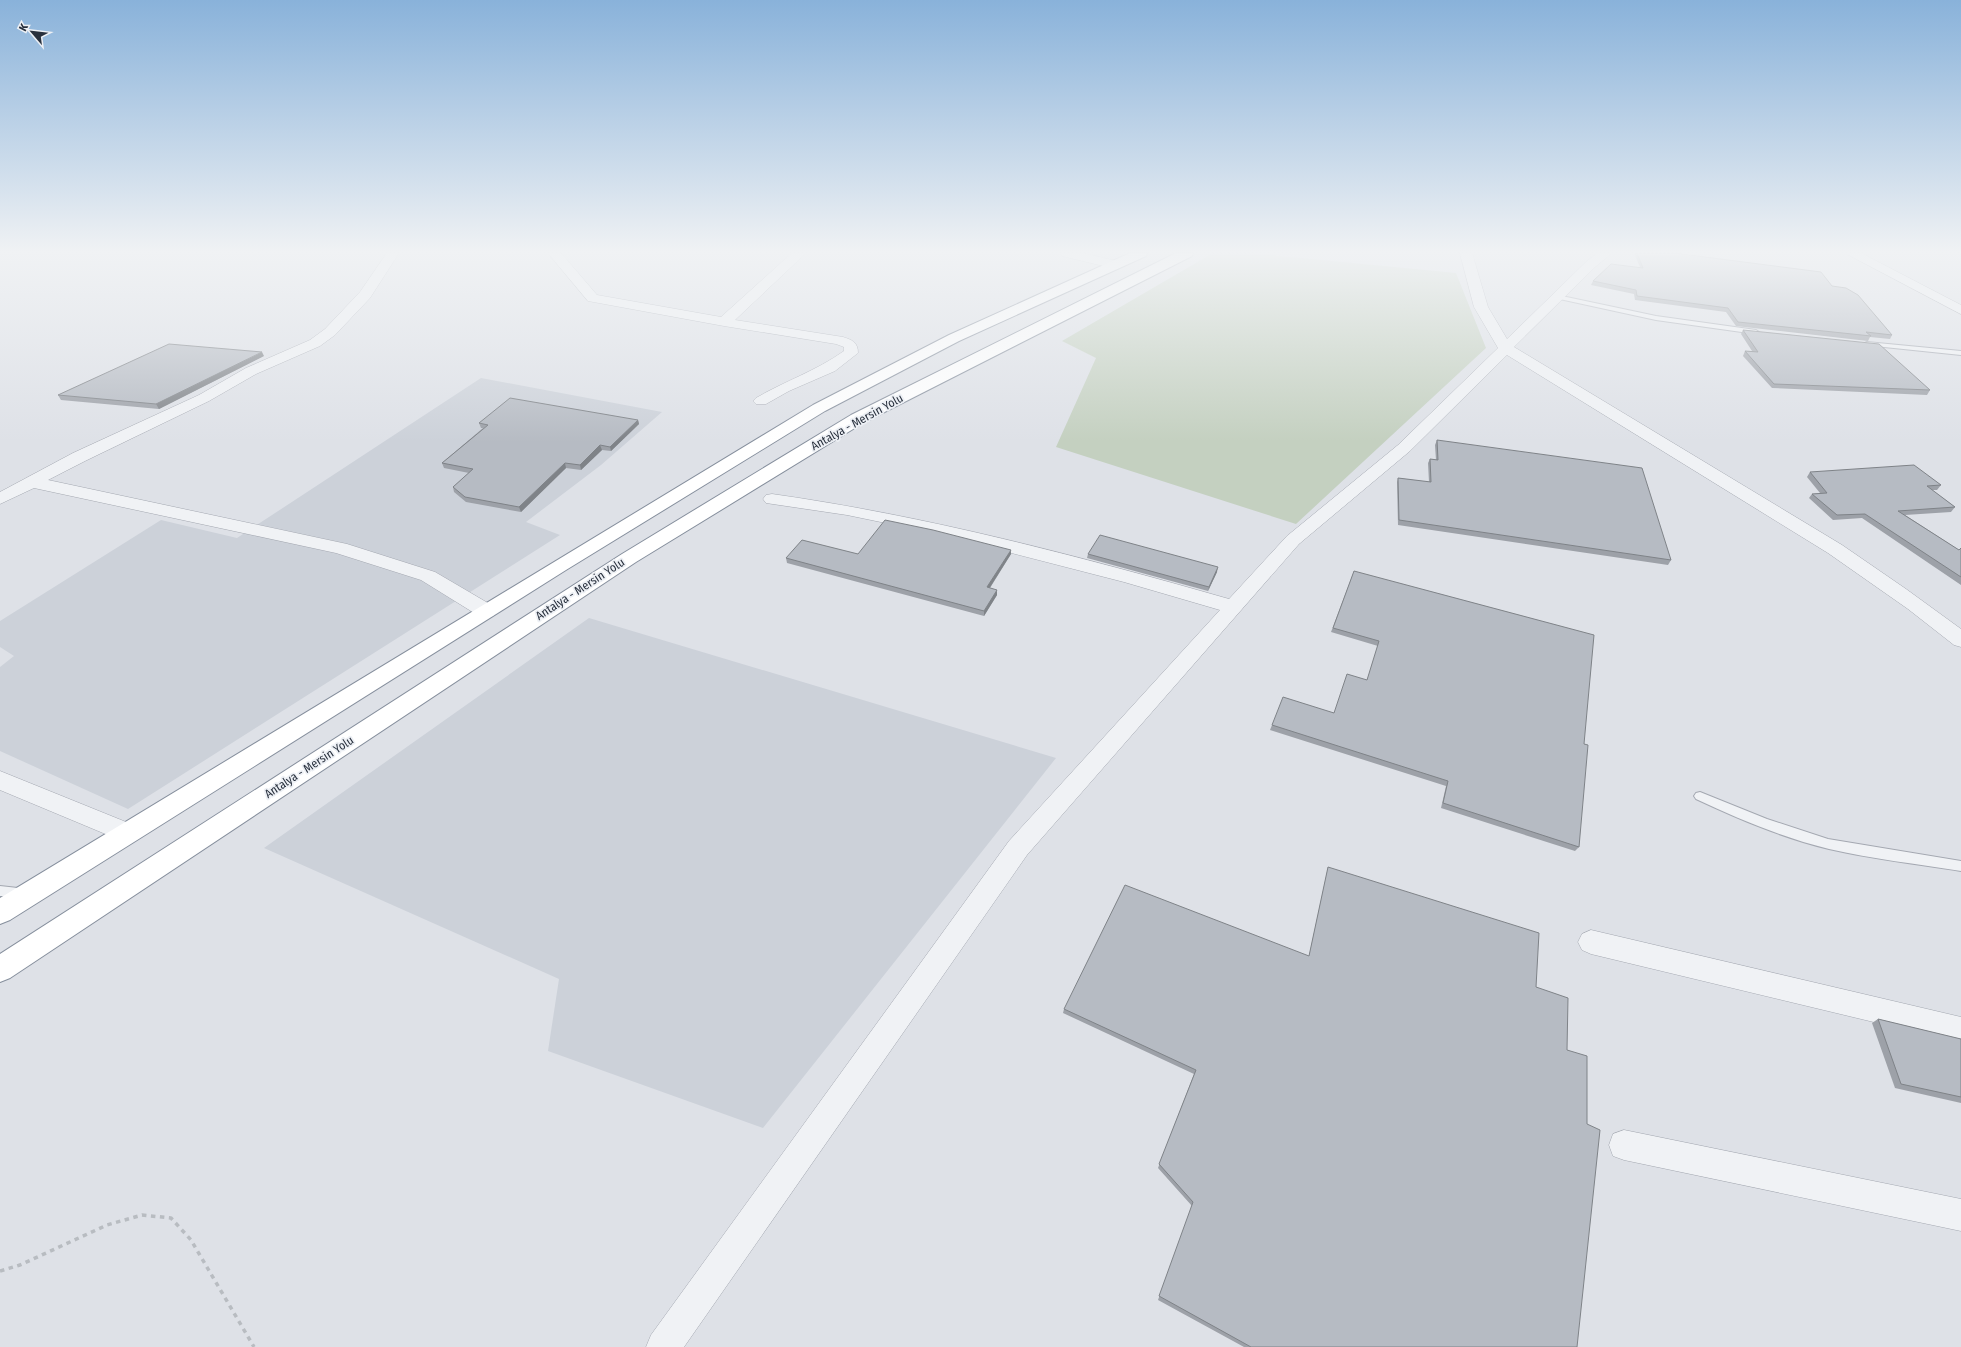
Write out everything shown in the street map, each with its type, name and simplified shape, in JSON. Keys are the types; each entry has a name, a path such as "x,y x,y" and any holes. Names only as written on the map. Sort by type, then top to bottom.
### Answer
{"highway":[{"path":"0,912 486,611 819,408 954,338 1003,316"},
{"name":"Antalya - Mersin Yolu","path":"0,969 629,558 850,423 1062,316"}],"street":[{"path":"0,499 79,457 197,401 251,371 315,343 330,332 345,316"},
{"path":"690,316 821,336 848,343 851,347 851,353 830,368 784,388 761,401"},
{"path":"724,322 731,316"},
{"path":"1486,316 1505,348 1835,549 1928,613 1961,640"},
{"path":"663,1347 1018,848 1293,540 1404,448 1538,316"},
{"path":"31,482 340,548 428,576 486,611"},
{"path":"772,499 847,510 935,528 1130,577 1233,607"},
{"path":"0,780 127,833"},
{"path":"1591,942 1961,1030"},
{"path":"1624,1145 1961,1215"}],"lane":[{"path":"1647,316 1671,321 1765,333"},
{"path":"1859,344 1961,353"},
{"path":"1700,796 1764,823 1828,843 1858,850 1961,866"},
{"path":"0,891 31,893"}],"path":[{"path":"0,1271 20,1264 107,1225 142,1215 171,1218 191,1240 254,1347"}],"shaded area":[{"path":"481,378 662,412 601,465 526,522 560,535 128,809 0,751 0,667 14,656 0,647 0,621 161,520 237,538"},
{"path":"589,618 1056,758 763,1128 548,1051 559,979 264,848"}],"green space":[{"path":"1105,316 1473,316 1486,348 1296,524 1056,447 1096,358 1062,341"}],"building":[{"path":"1734,316 1876,316 1892,335 1866,332 1871,336 1738,322"},
{"path":"1743,330 1879,344 1930,390 1774,384 1745,351 1758,352"},
{"path":"169,344 262,352 156,404 58,395"},
{"path":"510,398 638,420 610,447 600,445 580,465 565,463 519,507 465,497 453,487 473,469 442,463 488,425 479,423"},
{"path":"1437,440 1642,468 1671,560 1399,520 1398,478 1431,482 1430,459 1438,460"},
{"path":"1914,465 1941,485 1927,486 1955,507 1898,511 1959,550 1961,548 1961,577 1865,514 1837,515 1812,494 1827,493 1810,472"},
{"path":"885,520 933,530 1011,550 987,587 997,590 984,611 786,558 802,540 858,554"},
{"path":"1100,535 1218,567 1209,587 1088,554"},
{"path":"1354,571 1594,635 1584,744 1588,745 1579,847 1443,803 1448,781 1272,725 1283,697 1334,713 1347,674 1367,680 1379,641 1333,628"},
{"path":"1328,867 1539,933 1536,987 1568,998 1567,1050 1587,1056 1587,1124 1600,1130 1577,1347 1251,1347 1159,1296 1193,1202 1159,1164 1196,1070 1064,1009 1125,885 1309,956"},
{"path":"1878,1019 1961,1039 1961,1097 1901,1084"}]}
